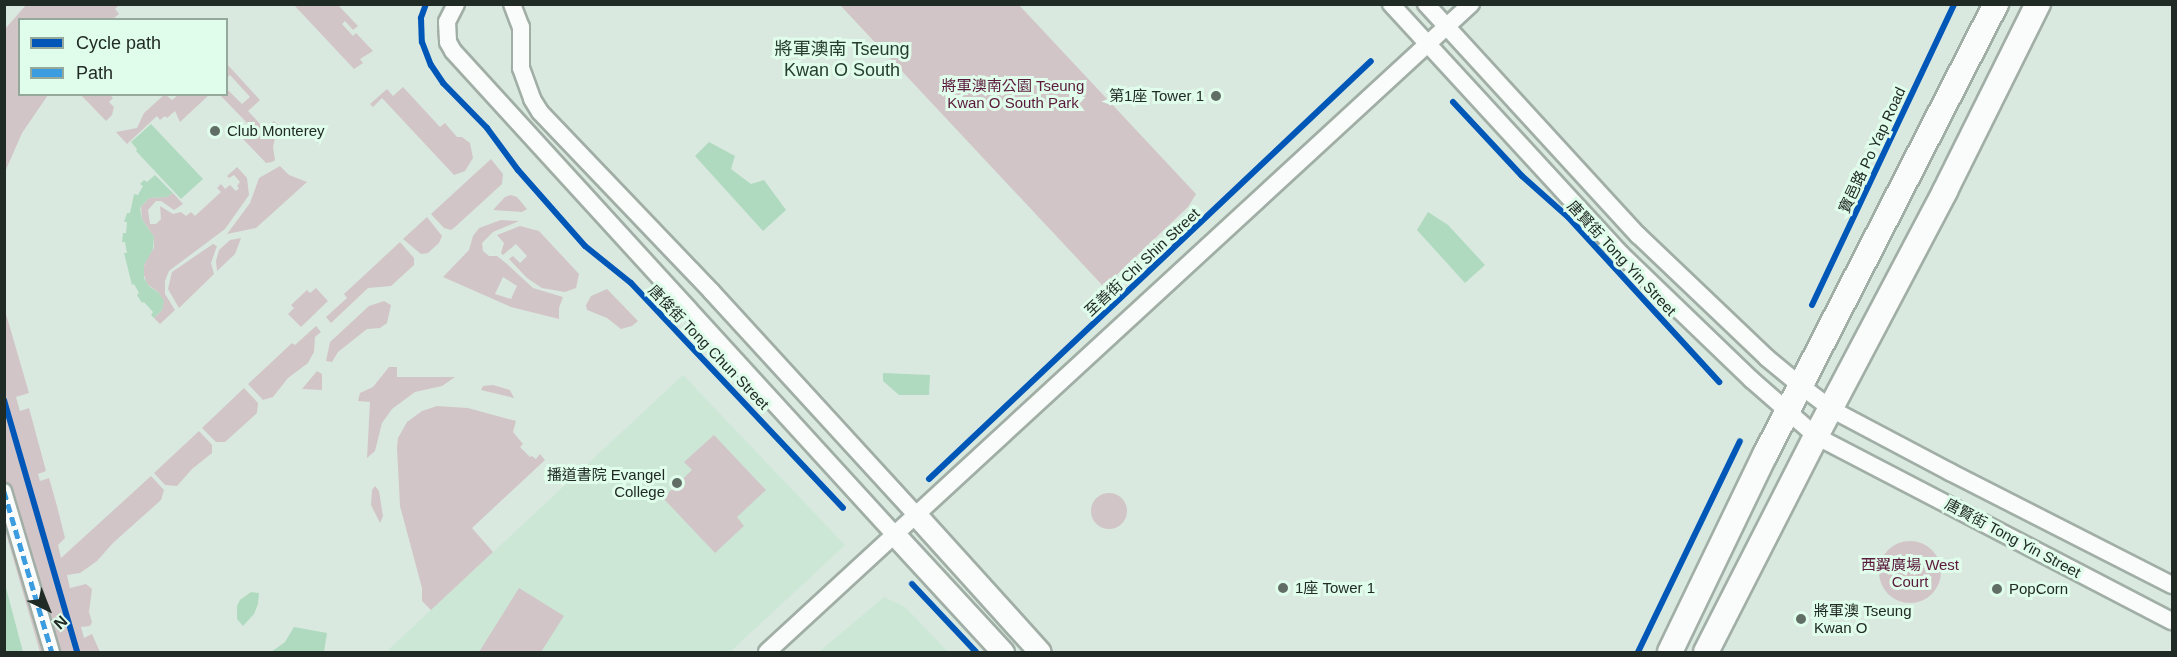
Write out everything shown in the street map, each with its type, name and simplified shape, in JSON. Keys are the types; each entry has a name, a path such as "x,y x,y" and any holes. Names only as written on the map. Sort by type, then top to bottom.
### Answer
{"main road":[{"path":"1670,652 1787,412 1996,4"},
{"path":"1706,652 1945,191 2038,4"}],"street":[{"name":"唐俊街 Tong Chun Street","path":"456,4 447,22 448,42 453,51 1003,652"},
{"path":"512,4 521,27 521,68 532,99 540,112 711,291 1040,652"},
{"name":"唐賢街 Tong Yin Street","path":"1391,4 1620,253 1787,412 1816,436 2172,621"},
{"name":"唐賢街 Tong Yin Street","path":"1426,4 1638,235 1767,358 1801,386 1831,409 2172,585"},
{"path":"767,652 1471,4"},
{"path":"4,491 51,652"}],"shaded area":[{"path":"151,124 203,179 181,199 136,151 137,149 131,142"},
{"path":"709,142 735,156 731,169 751,184 764,180 786,210 763,231 695,156"},
{"path":"155,175 173,193 167,197 149,198 140,208 142,219 154,237 153,249 144,265 144,278 164,301 162,310 154,318 151,315 153,312 144,302 142,303 134,284 132,285 124,253 127,253 125,242 122,242 123,233 126,233 127,222 124,222 127,213 130,213 134,194 138,195 143,186 140,184 144,180 147,182"},
{"path":"1428,212 1448,225 1485,265 1465,283 1417,230"},
{"path":"883,373 930,375 929,395 899,395 883,381"},
{"name":"播道書院 Evangel College","path":"683,375 845,545 730,652 386,652"},
{"path":"5,584 23,652 5,652"},
{"path":"251,592 259,593 258,604 254,614 243,626 237,619 237,606 240,600"},
{"path":"884,597 905,607 948,652 819,652"},
{"path":"294,627 327,633 324,652 271,652 285,642"}],"green space":[{"path":"26,5 119,5 115,9 119,14 114,18 18,18 18,96 47,96 22,133 5,172 5,29"},
{"path":"294,5 338,5 358,26 353,30 345,21 342,24 353,36 356,33 373,51 360,59 363,63 354,69"},
{"name":"將軍澳南公園 Tseung Kwan O South Park","path":"840,5 1019,5 1196,194 1188,207 1104,287"},
{"path":"228,65 260,100 248,111 262,126 266,123 269,126 274,121 278,125 273,147 275,160 272,162 266,163 240,136 250,126 221,96 228,96 228,90 242,104 250,97 230,75 228,77"},
{"path":"403,87 440,127 445,123 457,137 462,137 470,143 473,158 465,171 454,175 382,98 373,107 370,104 387,89 393,96"},
{"path":"82,96 111,96 113,98 109,102 114,107 112,115 106,121"},
{"path":"163,96 167,96 172,100 177,96 208,96 180,122 175,111 167,118 165,116 160,120 157,116 127,144 116,132 137,128 144,113"},
{"path":"491,159 503,174 502,184 455,227 451,230 444,228 431,214"},
{"path":"280,166 289,175 307,182 256,228 227,234 250,203 259,178"},
{"path":"237,167 247,178 249,195 225,229 169,271 165,281 165,294 175,310 160,324 154,318 162,310 163,300 158,292 147,284 143,272 145,261 154,248 154,237 142,219 141,207 149,198 167,197 173,193 183,204 174,210 161,201 156,201 148,210 150,224 156,224 161,219 160,206 173,214 181,212 186,216 191,212 195,216 221,192 217,188 221,184 225,189 230,185 236,191 239,188 237,186 240,182 234,175 229,178 227,176"},
{"path":"511,195 517,197 527,209 522,212 493,210 505,197"},
{"path":"427,217 442,236 439,243 428,253 421,254 403,239"},
{"path":"501,220 519,221 493,232 482,243 483,251 489,256 497,256 533,288 563,297 559,308 559,319 511,307 443,277 469,250 473,236 479,228","holes":["503,277 517,286 511,299 495,294"]},
{"path":"520,226 539,231 579,274 576,288 565,292 542,288 527,278 509,259 513,256 520,263 527,256 516,244 503,255 501,253 504,243 497,235"},
{"path":"241,238 235,254 217,271 216,261 219,250 230,240"},
{"path":"400,242 414,258 414,265 391,286 368,288 331,323 326,317 347,298 344,294"},
{"path":"213,244 217,246 211,263 214,274 179,308 168,289 172,272"},
{"path":"316,288 328,301 301,327 288,314 294,308 291,305 307,290 310,293"},
{"path":"607,289 638,321 632,326 621,329 607,318 587,310 586,305 591,296"},
{"path":"384,301 391,305 387,323 380,328 367,329 338,352 332,362 326,361 330,342 369,306"},
{"path":"4,307 29,393 16,397 20,411 29,408 46,471 38,474 40,481 49,478 65,538 58,545 61,558 151,476 164,490 161,500 113,543 97,561 80,573 67,575 70,588 86,584 92,589 89,612 92,622 90,626 81,627 84,638 92,634 100,652 40,652 5,530"},
{"path":"316,326 321,332 315,337 314,352 308,363 288,378 273,397 263,400 248,384 292,343 295,345"},
{"path":"389,367 397,367 397,377 455,377 442,386 415,392 392,409 382,423 375,451 367,458 370,402 358,401 360,393 373,387"},
{"path":"317,371 322,374 322,390 302,389"},
{"path":"493,385 510,390 514,398 481,390 483,386"},
{"path":"244,388 258,403 257,413 225,442 216,442 202,428"},
{"path":"437,406 468,408 516,421 513,432 523,444 520,447 530,457 536,459 540,454 545,460 472,528 493,552 431,610 422,601 422,588 400,506 397,448 398,438 407,422 422,411"},
{"path":"199,431 212,445 212,453 192,469 177,486 165,485 154,473"},
{"path":"714,435 766,490 737,517 744,526 715,553 663,498 692,470 684,462"},
{"path":"375,486 379,491 383,516 380,523 371,505 372,490"},
{"path":"1109,493 1122,498 1127,511 1122,524 1109,529 1096,524 1091,511 1096,498"},
{"name":"西翼廣場 West Court","path":"1910,541 1927,546 1932,550 1936,555 1941,572 1936,589 1932,594 1927,598 1910,603 1893,598 1888,594 1884,589 1879,572 1884,555 1888,550 1893,546"},
{"path":"519,588 564,616 541,652 479,652"}],"marked path":[{"path":"4,491 52,652"}],"cycle path":[{"path":"426,4 421,18 422,42 431,65 443,83 487,128 518,170 585,246 631,283 843,508"},
{"name":"寶邑路 Po Yap Road","path":"1812,305 1954,4"},
{"name":"至善街 Chi Shin Street","path":"929,479 1371,61"},
{"path":"1453,102 1522,176 1568,217 1719,382"},
{"path":"4,400 77,652"},
{"path":"1638,652 1740,441"},
{"path":"912,584 976,652"}],"place":[{"name":"第1座 Tower 1","path":"1216,96"},
{"name":"Club Monterey","path":"215,131"},
{"name":"播道書院 Evangel College","path":"677,483"},
{"name":"1座 Tower 1","path":"1283,588"},
{"name":"PopCorn","path":"1997,589"},
{"name":"將軍澳 Tseung Kwan O","path":"1801,619"}],"district":[{"name":"將軍澳南 Tseung Kwan O South","path":"842,60"}]}
